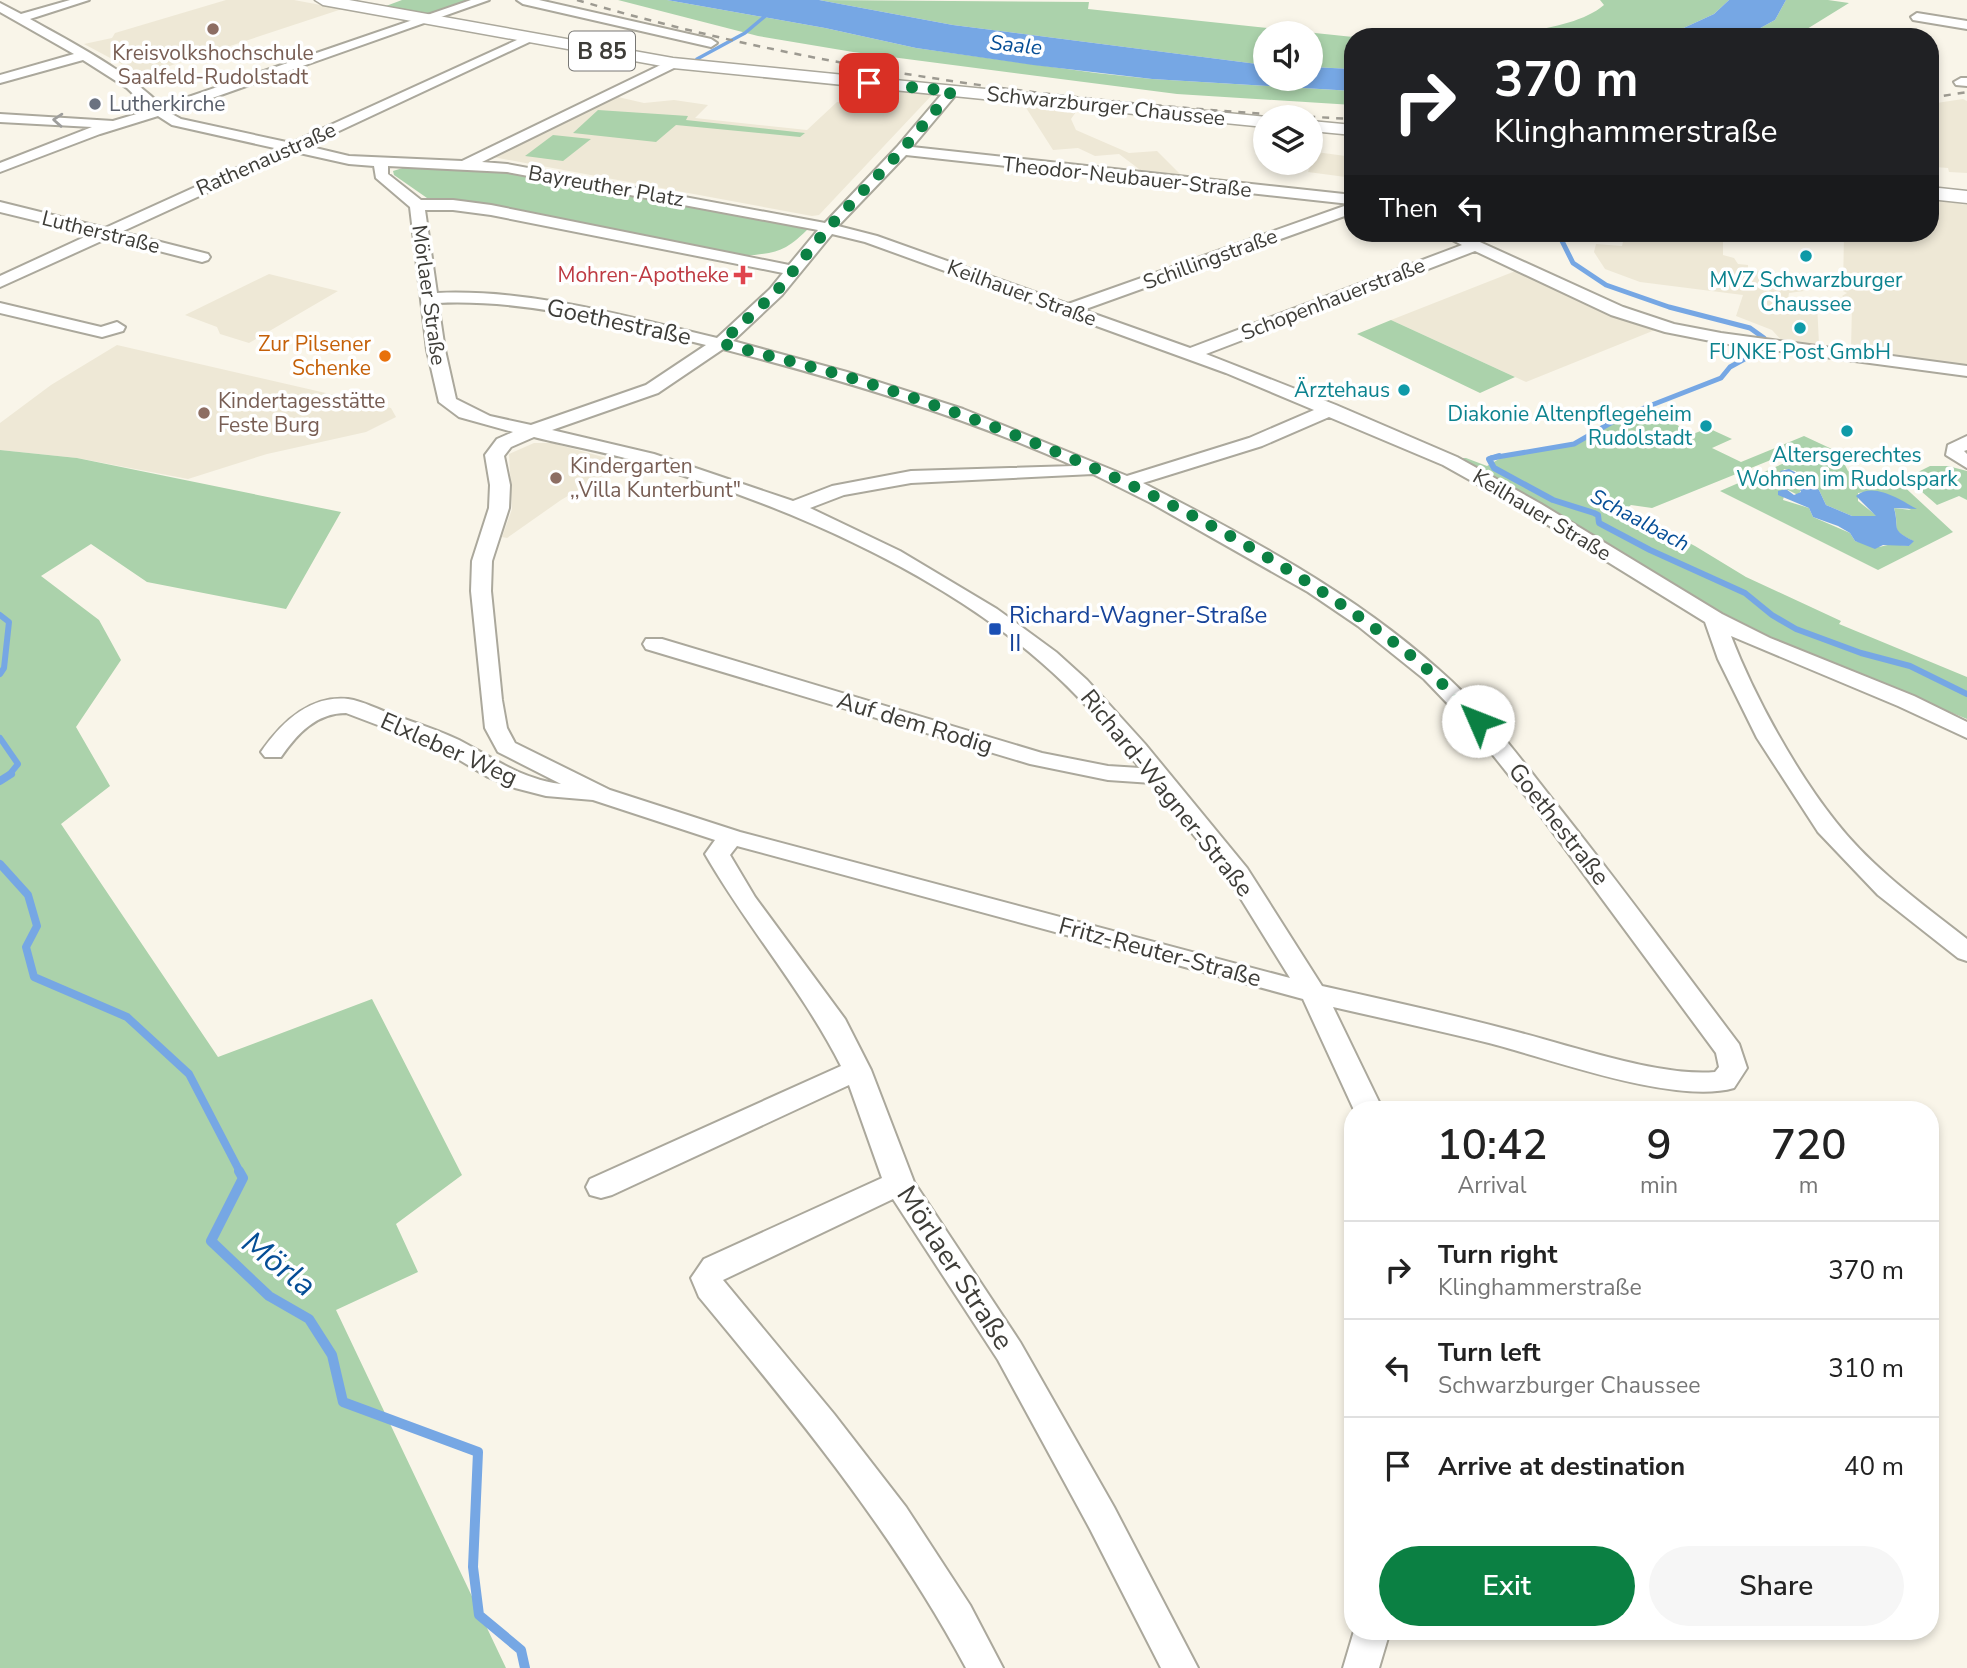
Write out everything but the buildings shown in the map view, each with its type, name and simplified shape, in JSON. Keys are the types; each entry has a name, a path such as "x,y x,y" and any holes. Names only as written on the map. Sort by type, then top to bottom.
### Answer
{"main road":[{"name":"Schwarzburger Chaussee","path":"323,0 673,63 1253,121"},
{"path":"1323,127 1344,129"},
{"path":"1939,186 1967,189"},
{"path":"1939,194 1967,197"}],"street":[{"path":"8,14 83,0"},
{"path":"0,168 115,124 161,111 483,0"},
{"path":"523,0 711,43"},
{"name":"Bayreuther Platz","path":"8,14 85,55 135,87 166,118 177,122 349,160 507,168 828,228"},
{"path":"1917,17 1967,25"},
{"name":"Rathenaustraße","path":"0,282 532,38"},
{"path":"0,79 85,55"},
{"path":"467,164 673,63"},
{"path":"486,445 504,443 532,430 652,389 721,343 752,316 795,271 828,228 902,150 952,91"},
{"path":"0,118 115,124"},
{"name":"Theodor-Neubauer-Straße","path":"902,150 1344,199"},
{"name":"Mörlaer Straße","path":"381,162 381,175 417,205 436,350 448,402"},
{"name":"Bayreuther Platz","path":"417,205 453,205 491,211 795,271"},
{"name":"Lutherstraße","path":"0,207 202,257"},
{"name":"Schillingstraße","path":"1067,310 1344,211"},
{"name":"Keilhauer Straße","path":"828,228 871,239 1190,354 1330,409 1450,461 1534,508 1714,619 1762,643 1906,701 1967,731"},
{"path":"1469,242 1617,311 1697,334 1967,371"},
{"name":"Schopenhauerstraße","path":"1190,354 1476,245"},
{"name":"Goethestraße","path":"430,298 510,300 579,311 721,343 874,385 1012,434 1126,482 1251,549 1355,614 1416,660 1478,721 1608,885 1729,1051 1733,1068 1724,1082"},
{"path":"0,308 102,332 117,327"},
{"name":"Richard-Wagner-Straße","path":"448,402 465,413 647,458 794,508 892,555 1012,629 1079,685 1159,776 1238,874 1313,993 1365,1101"},
{"path":"1126,482 1227,453 1330,409"},
{"path":"465,413 486,445 500,485 499,508 482,561 481,591 496,728 506,747 602,796"},
{"path":"794,508 839,490 911,477 1098,471"},
{"path":"1714,619 1729,659 1769,738 1827,827 1887,889 1967,953"},
{"name":"Auf dem Rodig","path":"670,647 1038,759 1108,773 1159,776"},
{"name":"Elxleber Weg","path":"273,752 284,734 299,721 335,705 349,706 449,744 496,772 523,783 546,789 602,796"},
{"name":"Fritz-Reuter-Straße","path":"602,796 731,837 1313,993 1490,1034 1640,1074 1704,1083 1724,1082"},
{"name":"Mörlaer Straße","path":"731,837 717,854 745,901 831,1019 857,1069 900,1183 916,1213 1009,1351 1102,1518 1180,1668"},
{"path":"601,1187 857,1069"},
{"path":"900,1183 715,1268 707,1278 710,1288 851,1462 904,1534 970,1637 985,1668"},
{"path":"1361,1668 1370,1640"}],"shaded area":[{"path":"226,0 294,0 342,9 142,75 84,44 112,38 115,33"},
{"path":"888,91 932,95 819,215 812,216 493,157 618,97 644,103 674,100 708,105 695,118 807,130 837,102 873,106"},
{"path":"1963,99 1967,101 1967,173 1949,172 1948,168 1939,167 1939,103"},
{"path":"1023,103 1078,109 1071,119 1076,130 1129,153 1157,151 1183,177 1143,172 1119,154 1095,156 1078,148 1053,150"},
{"path":"1323,153 1344,156 1344,177 1323,174"},
{"path":"1939,200 1967,205 1967,365 1851,350 1852,305 1842,296 1847,293 1843,291 1844,242 1939,242"},
{"path":"1623,242 1723,242 1723,255 1734,258 1738,264 1748,265 1748,270 1776,274 1804,291 1789,293 1788,299 1817,303 1819,344 1815,346 1782,341 1772,330 1736,316 1743,295 1640,282 1605,269 1594,252 1596,244 1622,246"},
{"path":"1518,270 1614,317 1655,330 1526,382 1391,320"},
{"path":"269,274 338,291 249,343 220,334 217,327 185,315"},
{"name":"Kindertagesstätte Feste Burg","path":"117,345 391,408 396,417 366,432 267,454 188,479 77,458 0,450 0,423 51,385"},
{"name":"Kindergarten ,,Villa Kunterbunt\"","path":"534,443 552,443 625,463 561,500 507,538 502,537 512,509 509,454"}],"green space":[{"path":"402,0 472,0 429,14 386,6"},
{"path":"618,0 667,0 825,28 916,48 1096,73 1253,85 1253,91 1344,90 1344,104 1177,94 853,52 758,36"},
{"path":"819,0 1089,2 1088,9 1253,26 1253,63 953,25"},
{"path":"1600,0 1729,0 1714,14 1684,28 1544,28 1578,20 1604,5"},
{"path":"1786,0 1849,3 1809,28 1760,28 1775,20"},
{"path":"1323,34 1344,36 1344,69 1323,68"},
{"path":"598,110 688,116 686,120 805,133 800,137 676,125 656,142 573,133"},
{"path":"553,135 591,139 563,161 525,156"},
{"path":"409,166 472,166 810,227 794,242 780,250 743,256 427,198 394,175 393,171"},
{"path":"1391,320 1515,377 1480,393 1357,334"},
{"path":"1649,409 1693,434 1708,428 1732,439 1712,448 1741,462 1804,436 1834,450 1788,453 1652,508 1631,505 1625,510 1695,546 1746,577 1841,621 1839,624 1967,677 1967,719 1771,639 1724,616 1453,458 1466,458 1487,466 1504,456 1573,445 1617,421"},
{"path":"0,450 77,458 341,512 286,609 147,582 91,544 41,576 99,620 121,660 76,727 110,786 61,824 218,1057 372,999 462,1175 396,1224 418,1272 336,1310 506,1668 0,1668"},
{"path":"1814,457 1844,463 1848,471 1867,481 1898,481 1953,532 1878,570 1720,491 1789,461","holes":["1784,469 1796,471 1801,483 1819,490 1826,505 1852,516 1877,516 1858,501 1858,493 1866,492 1886,496 1911,510 1894,508 1897,530 1913,541 1909,546 1892,544 1879,547 1855,541 1850,533 1813,517 1809,508 1783,500 1786,489 1798,495 1802,489 1782,474"]},
{"path":"1930,466 1948,466 1967,471 1967,500 1959,496 1937,505 1906,478"}],"water":[{"name":"Saale","path":"667,0 819,0 953,25 1253,63 1253,85 1152,79 916,48 825,28"},
{"path":"1729,0 1786,0 1775,20 1760,28 1684,28 1714,14"},
{"path":"1323,68 1344,69 1344,90 1323,89"},
{"path":"1789,469 1804,477 1799,480 1819,490 1826,505 1852,516 1876,516 1856,496 1870,490 1895,497 1917,509 1894,508 1898,531 1914,541 1909,546 1883,545 1875,549 1855,541 1850,533 1838,526 1813,517 1809,508 1778,495 1778,491 1786,489 1794,495 1801,492 1799,486 1780,471"}],"waterway":[{"path":"697,59 745,33 770,12"},
{"name":"Schaalbach","path":"1494,457 1574,444 1621,417 1721,378 1730,367 1750,356 1764,338 1750,328 1669,307 1606,285 1573,263 1562,242"},
{"name":"Schaalbach","path":"1494,457 1499,456"},
{"name":"Schaalbach","path":"1494,457 1489,459 1494,468 1553,500 1594,513 1598,515 1599,523 1650,550 1745,593 1772,615 1796,629 1861,653 1910,666 1967,694"},
{"name":"Mörla","path":"0,615 9,622 4,668 0,674"},
{"name":"Mörla","path":"0,738 18,764 9,775"},
{"name":"Mörla","path":"0,781 11,774"},
{"name":"Mörla","path":"0,864 28,895 37,926 26,947 34,977 127,1017 189,1074 240,1172"},
{"name":"Mörla","path":"239,1171 243,1178 211,1241 269,1296 309,1319 332,1355 343,1402 478,1452 473,1567 479,1615 521,1650 525,1668"}],"railway":[{"path":"577,0 767,48 961,82 1157,105 1344,118"},
{"path":"1939,97 1967,92"}],"place":[{"name":"Kreisvolkshochschule Saalfeld-Rudolstadt","path":"213,29"},
{"name":"Lutherkirche","path":"95,104"},
{"name":"MVZ Schwarzburger Chaussee","path":"1806,256"},
{"name":"Mohren-Apotheke","path":"743,275"},
{"name":"FUNKE Post GmbH","path":"1800,328"},
{"name":"Zur Pilsener Schenke","path":"385,356"},
{"name":"Ärztehaus","path":"1404,390"},
{"name":"Kindertagesstätte Feste Burg","path":"204,413"},
{"name":"Diakonie Altenpflegeheim Rudolstadt","path":"1706,426"},
{"name":"Altersgerechtes Wohnen im Rudolspark","path":"1847,431"},
{"name":"Kindergarten ,,Villa Kunterbunt\"","path":"556,478"},
{"name":"Richard-Wagner-Straße II","path":"995,629"}],"route":[{"path":"869,83 952,91 902,150 828,228 776,292 721,343 855,379 925,402 1012,434 1126,482 1251,549 1355,614 1416,660 1478,721"}]}
